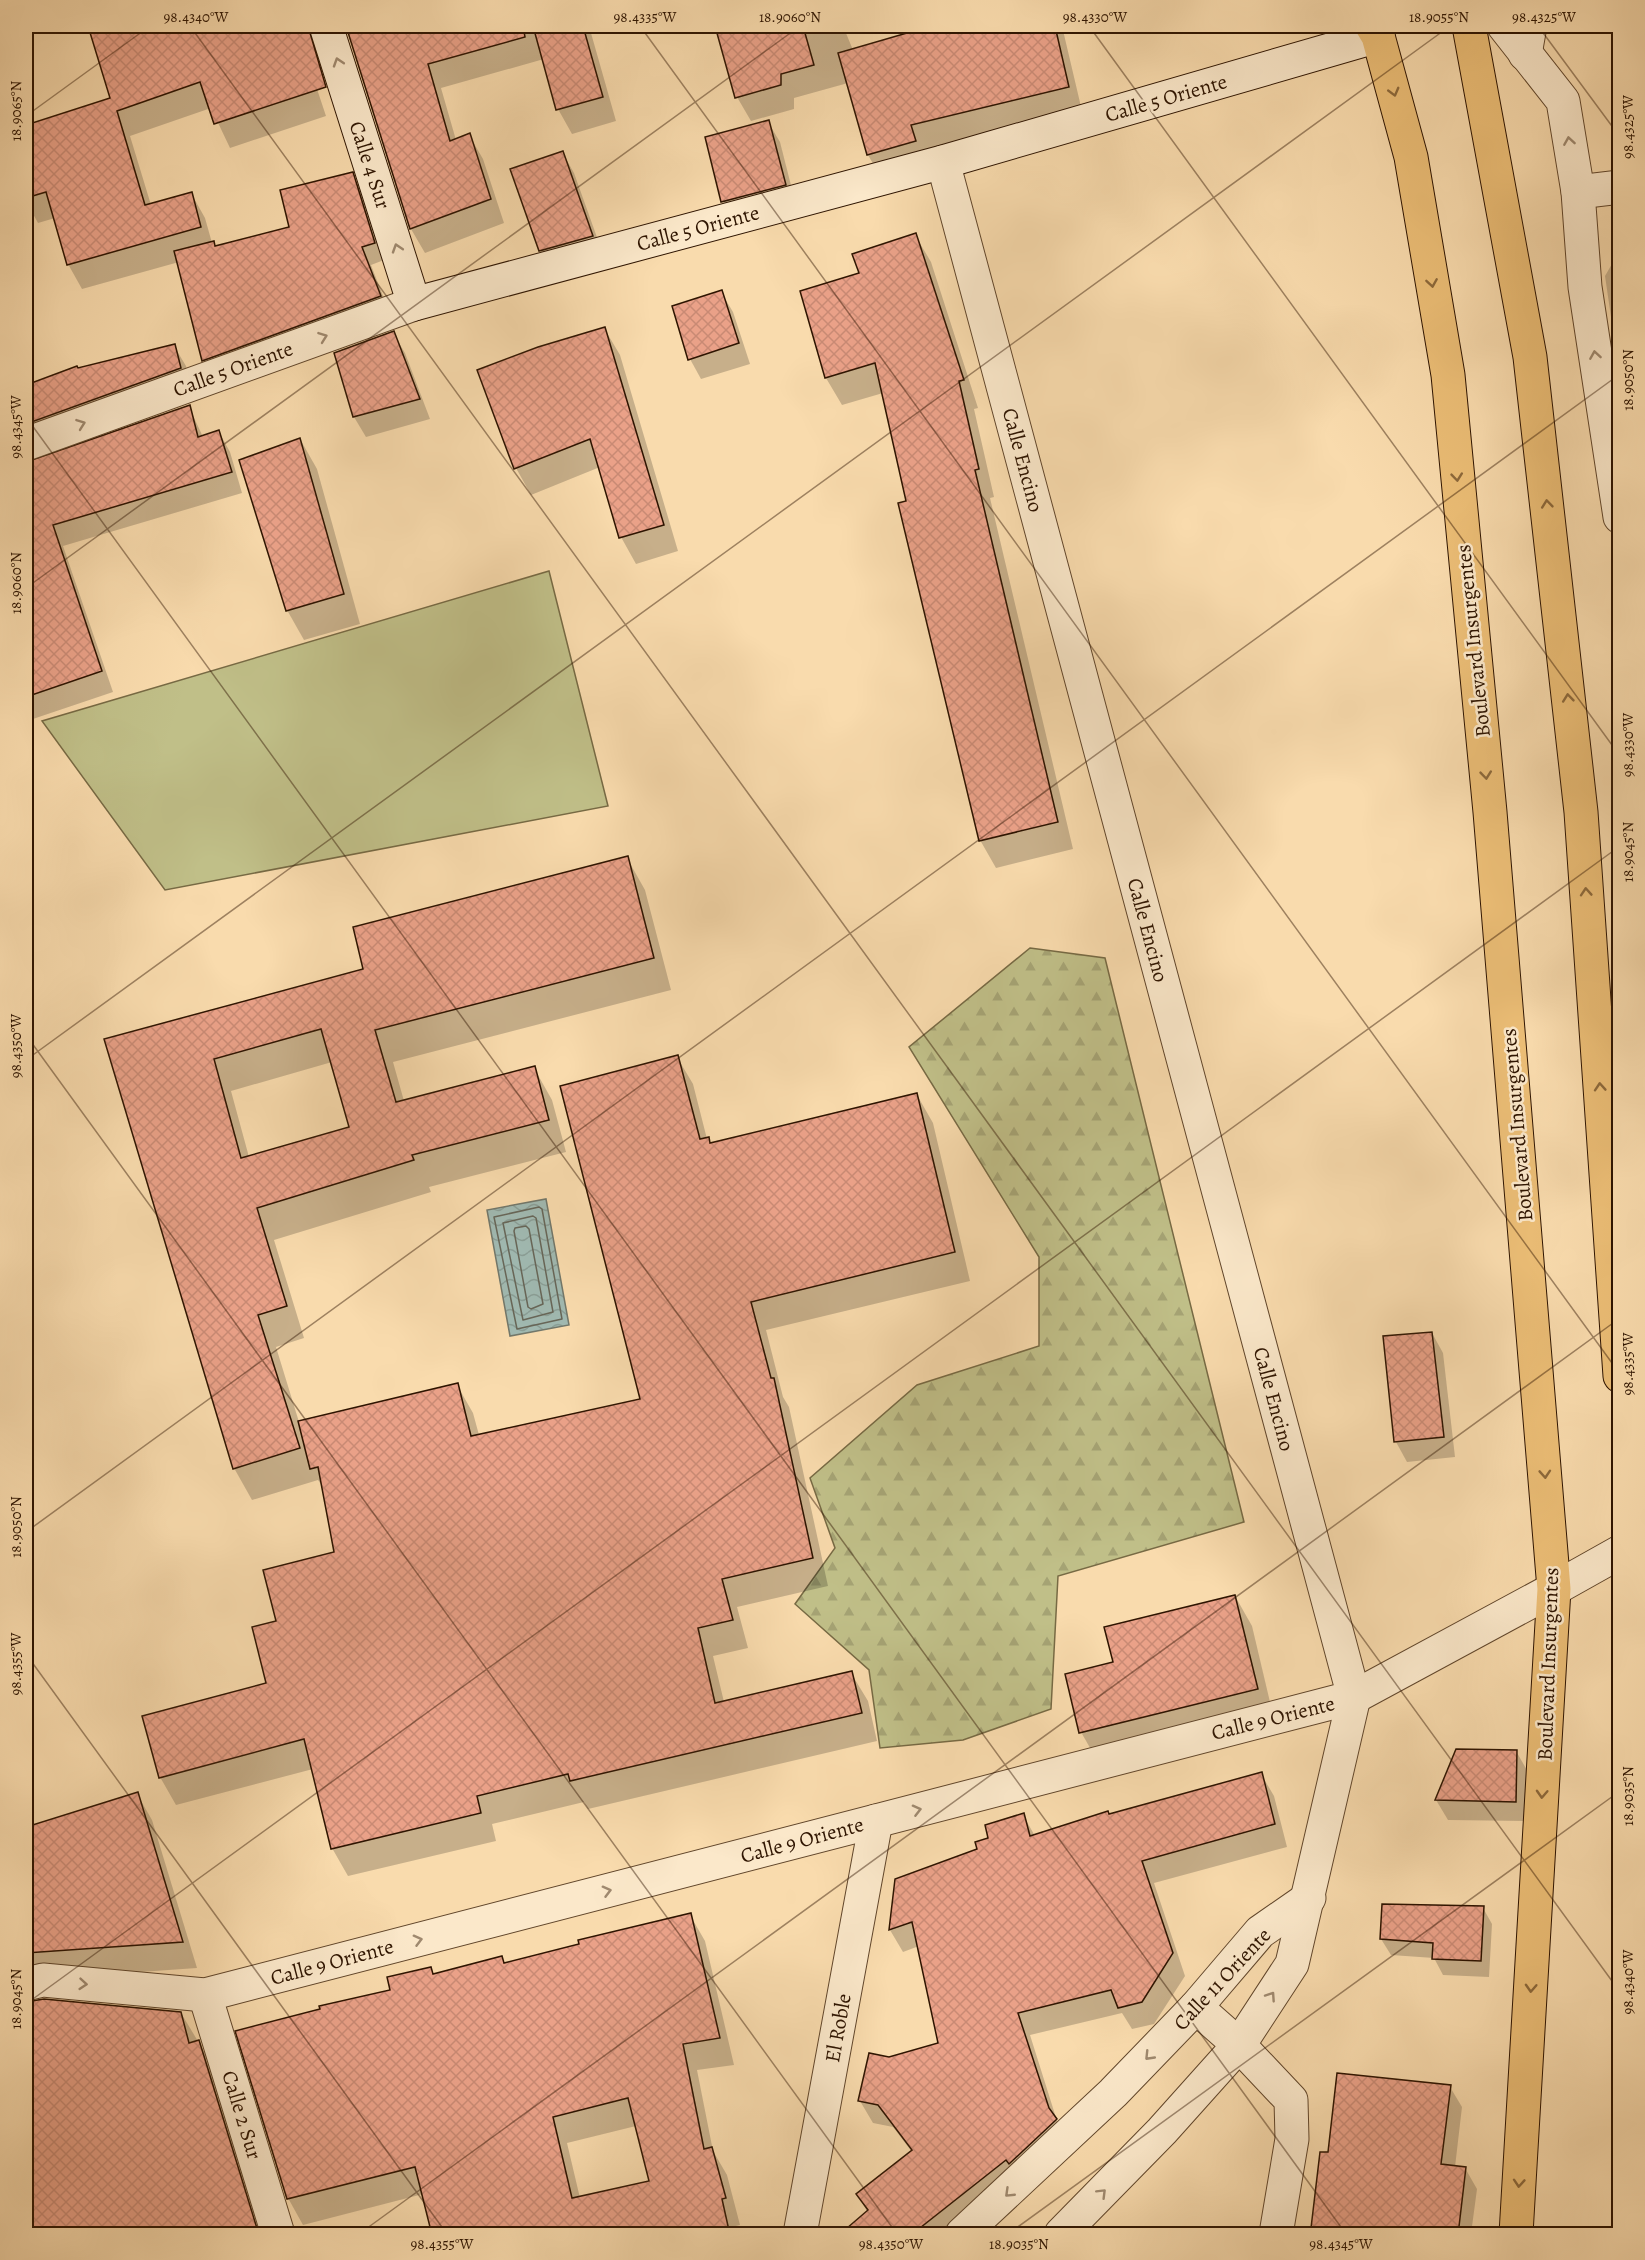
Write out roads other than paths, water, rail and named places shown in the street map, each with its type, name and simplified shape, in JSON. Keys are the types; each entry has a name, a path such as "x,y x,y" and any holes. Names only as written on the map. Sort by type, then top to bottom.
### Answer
{"main road":[{"path":"1469,26 1532,369 1581,812 1620,1376"},
{"name":"Boulevard Insurgentes","path":"1375,31 1411,157 1448,375 1493,848 1554,1589 1516,2235"}],"street":[{"name":"Calle 4 Sur","path":"326,26 414,304"},
{"path":"1504,26 1527,40 1563,101 1578,192 1585,287 1620,517"},
{"name":"Calle 5 Oriente","path":"26,444 414,304 943,162 1375,31"},
{"name":"Calle Encino","path":"943,162 1354,1697"},
{"path":"1578,192 1620,187"},
{"name":"Calle 9 Oriente","path":"26,1984 43,1980 205,1995 1354,1697 1620,1552"},
{"path":"1309,1898 1354,1697"},
{"name":"El Roble","path":"800,2235 876,1821"},
{"name":"Calle 11 Oriente","path":"962,2235 1113,2093 1196,2007 1260,1932 1309,1898"},
{"name":"Calle 11 Oriente","path":"1061,2235 1162,2131 1239,2045 1292,1964 1309,1898"},
{"name":"Calle 2 Sur","path":"205,1995 278,2235"},
{"path":"1196,2007 1239,2045 1291,2100 1292,2139 1276,2235"}],"water":[{"path":"546,1199 569,1325 510,1336 487,1210"}]}
